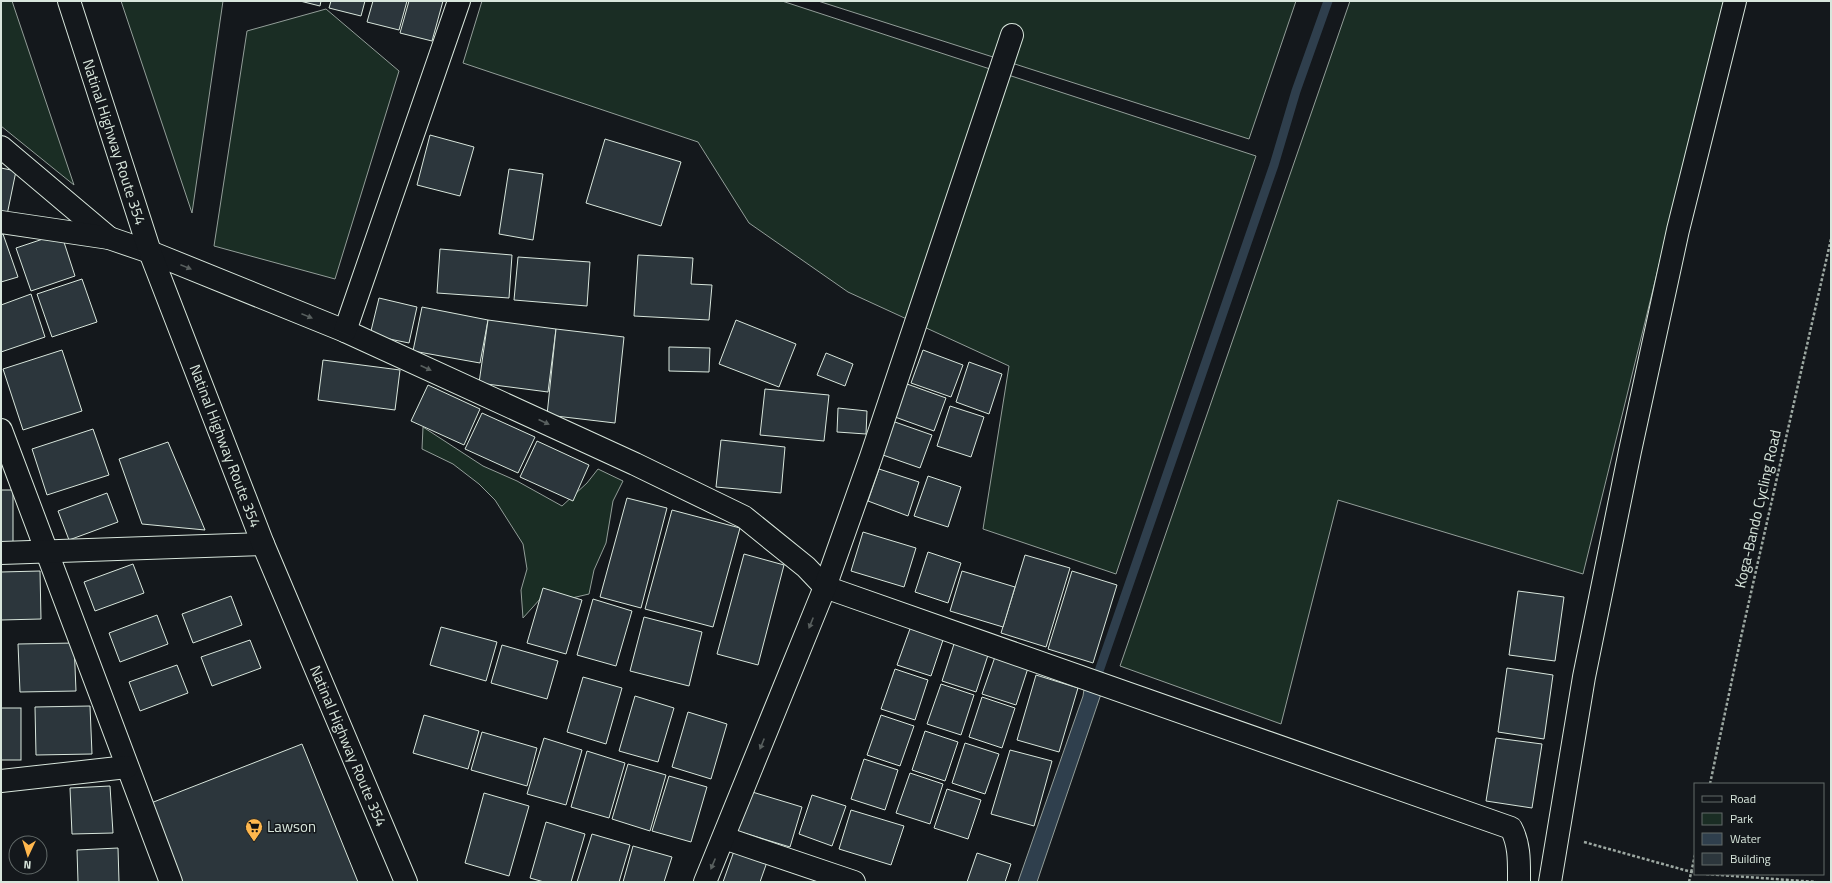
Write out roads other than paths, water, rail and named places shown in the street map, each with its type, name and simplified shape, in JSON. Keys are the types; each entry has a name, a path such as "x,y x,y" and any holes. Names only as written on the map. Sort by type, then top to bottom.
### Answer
{"main road":[{"name":"Natinal Highway Route 354","path":"69,1 150,252 263,544 406,882"},
{"path":"345,331 459,1"},
{"path":"1550,882 1584,677 1632,444 1678,230 1735,1"},
{"path":"705,882 825,587 871,457 1012,35"},
{"path":"1,147 109,238"},
{"path":"1,222 109,238 150,252 345,331 635,464 744,517 806,567 825,587 1510,828 1516,838 1519,858 1519,882"},
{"path":"1,430 171,882"},
{"path":"1,553 46,553 263,544"},
{"path":"1,781 127,767"},
{"path":"724,838 854,882"}],"water":[{"path":"1087,670 1101,694 1037,882 1018,882 1083,696"}],"waterway":[{"path":"1098,674 1274,165 1296,91 1328,1"}],"place":[{"name":"Lawson","path":"254,842"}]}
